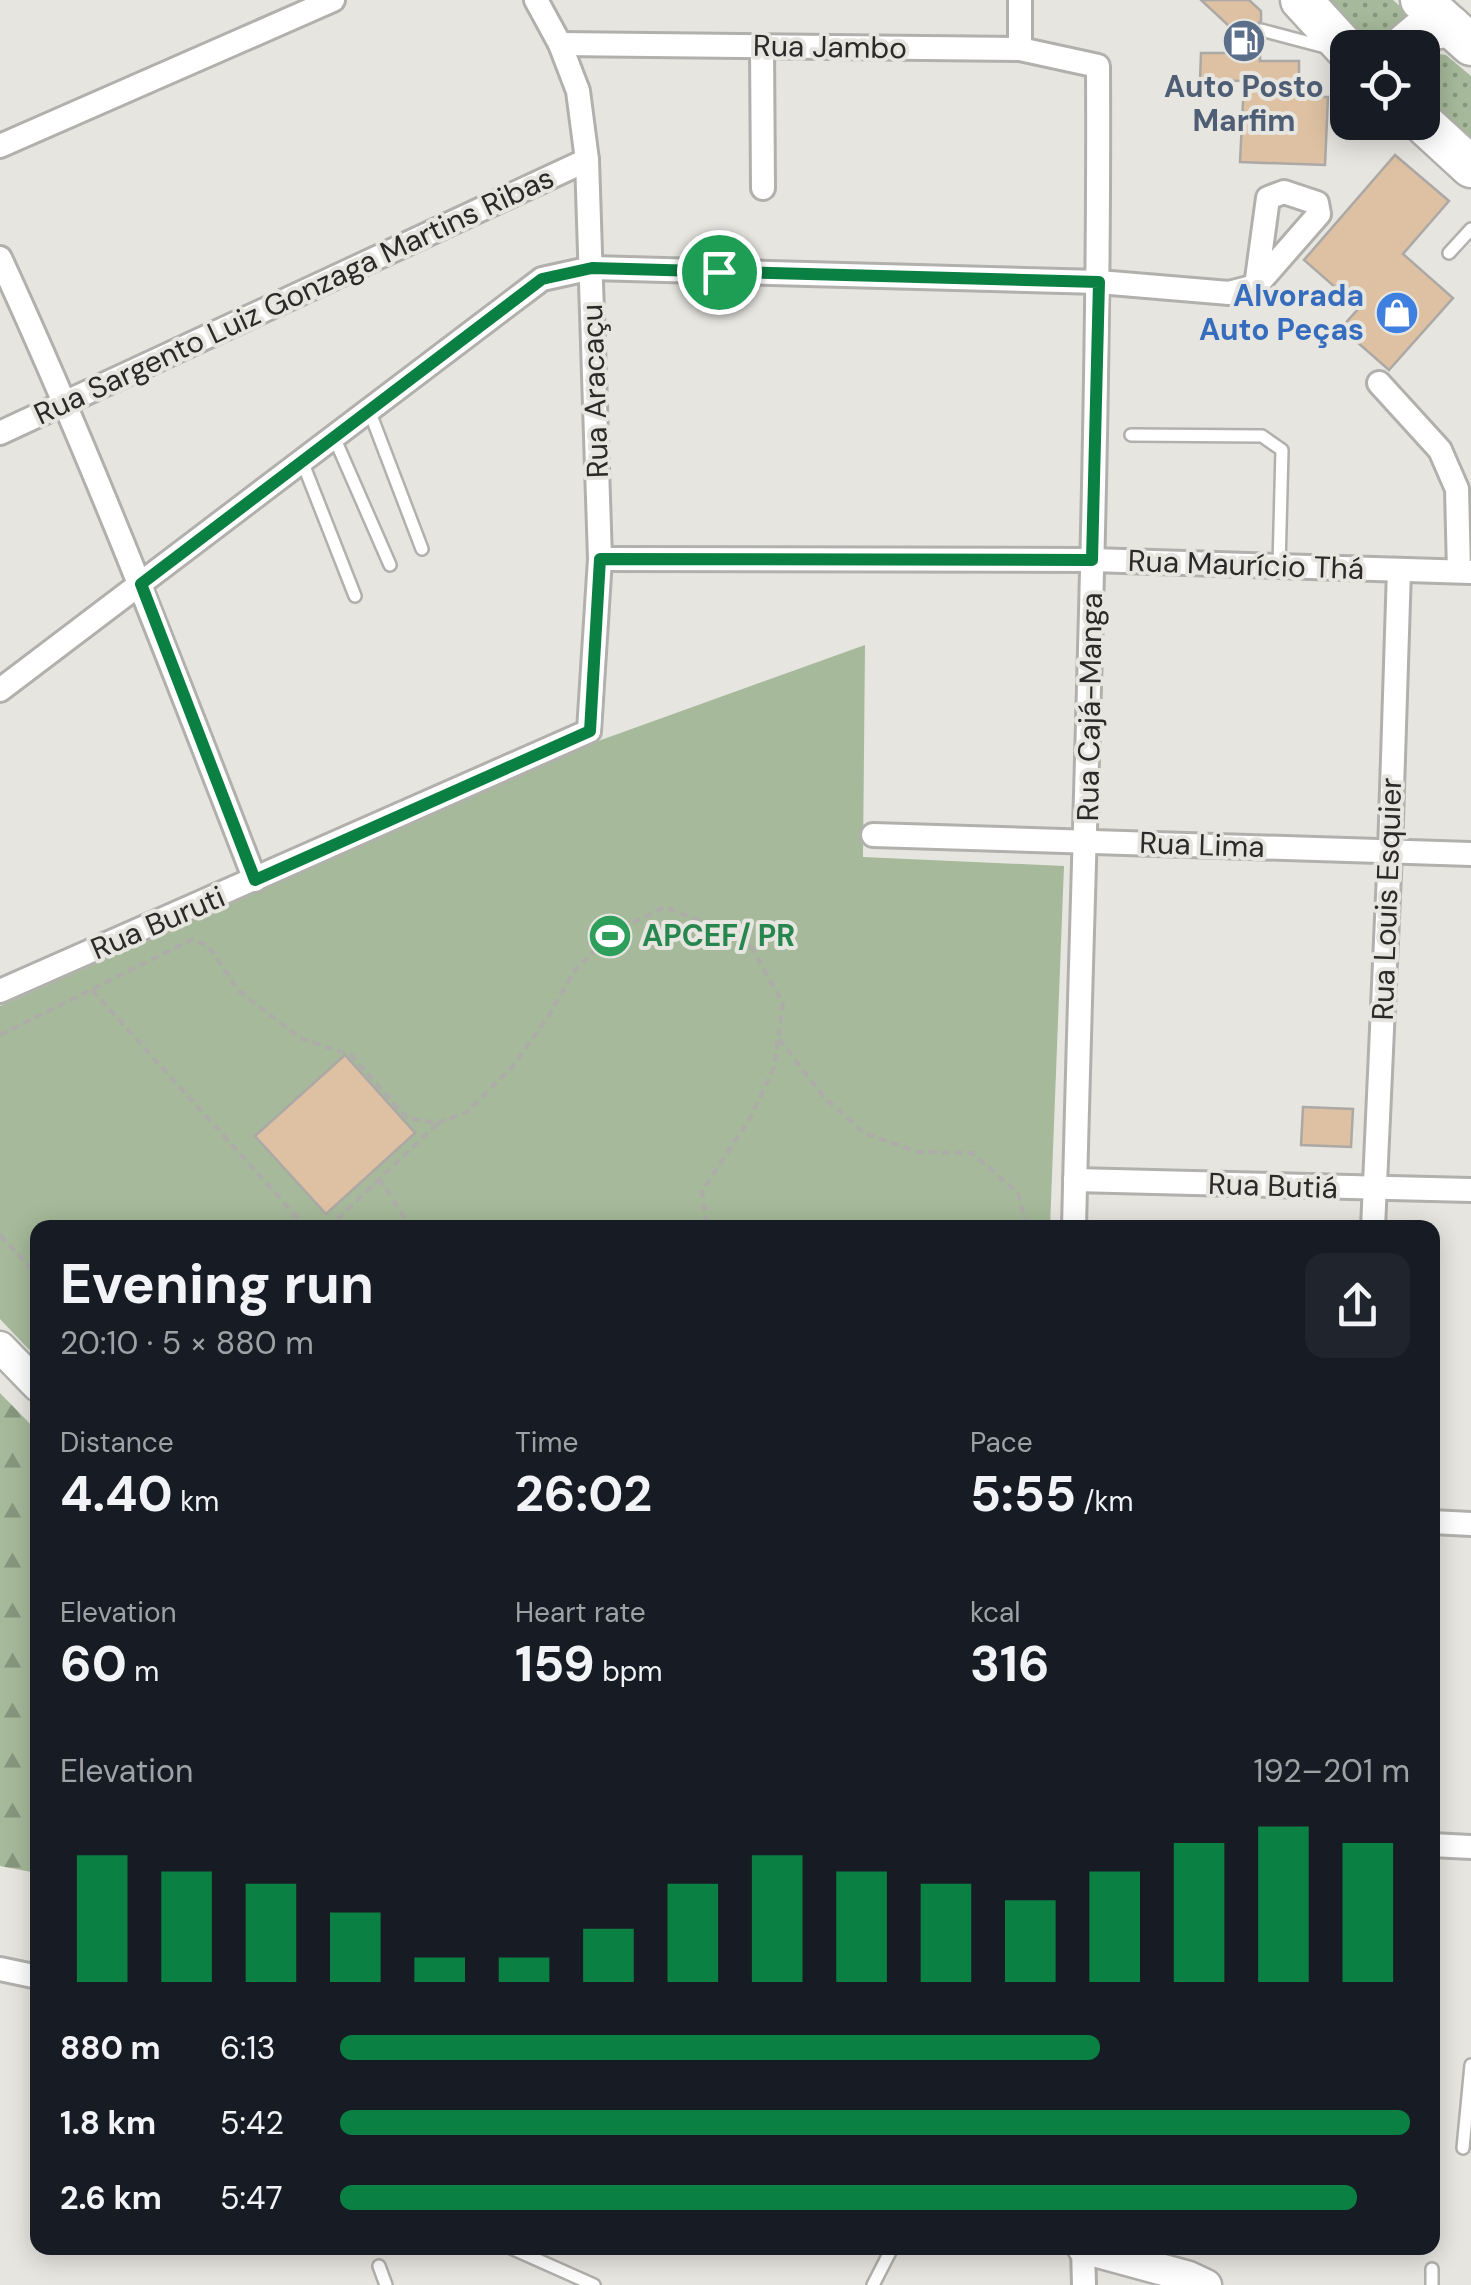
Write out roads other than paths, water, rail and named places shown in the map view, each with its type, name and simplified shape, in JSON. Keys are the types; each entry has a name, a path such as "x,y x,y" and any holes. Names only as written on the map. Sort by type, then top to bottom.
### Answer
{"highway":[{"path":"1301,0 1330,32"},
{"path":"1440,139 1471,168"}],"street":[{"path":"0,146 333,0"},
{"name":"Rua Aracaçu","path":"536,0 560,44 578,91 587,160 600,559 590,731"},
{"path":"1020,0 1020,49"},
{"name":"Rua Jambo","path":"560,44 1020,49 1098,66"},
{"path":"762,46 764,188"},
{"name":"Rua Cajá-Manga","path":"1074,1220 1099,282 1098,66"},
{"name":"Rua Sargento Luiz Gonzaga Martins Ribas","path":"0,432 587,160"},
{"path":"0,258 67,403 255,880"},
{"path":"0,690 542,279 592,268 1099,282 1229,293 1256,286"},
{"path":"1379,383 1440,450 1456,489 1465,571"},
{"name":"Rua Maurício Thá","path":"600,559 1092,560 1465,571"},
{"name":"Rua Louis Esquier","path":"1374,1220 1398,570"},
{"name":"Rua Buruti","path":"0,991 590,731"},
{"name":"Rua Lima","path":"873,835 1471,854"},
{"name":"Rua Butiá","path":"1076,1180 1471,1190"},
{"path":"0,1347 30,1378"},
{"path":"1440,1522 1471,1524"},
{"path":"1440,1846 1471,1848"},
{"path":"0,1968 30,1976"},
{"path":"1083,2255 1084,2285"},
{"path":"1109,2255 1206,2285"}],"lane":[{"path":"1261,30 1330,47"},
{"path":"1448,252 1471,229"},
{"path":"369,410 422,549"},
{"path":"1131,434 1262,436 1272,440 1282,450 1279,566"},
{"path":"334,436 390,564"},
{"path":"302,460 355,596"},
{"path":"1463,2148 1471,2065"},
{"path":"527,2255 594,2285"},
{"path":"873,2285 888,2255"},
{"path":"379,2266 386,2285"},
{"path":"1432,2269 1432,2285"}],"place":[{"name":"Auto Posto Marfim","path":"1244,41"},
{"name":"Alvorada Auto Peças","path":"1397,313"},
{"name":"APCEF/ PR","path":"610,936"}]}
